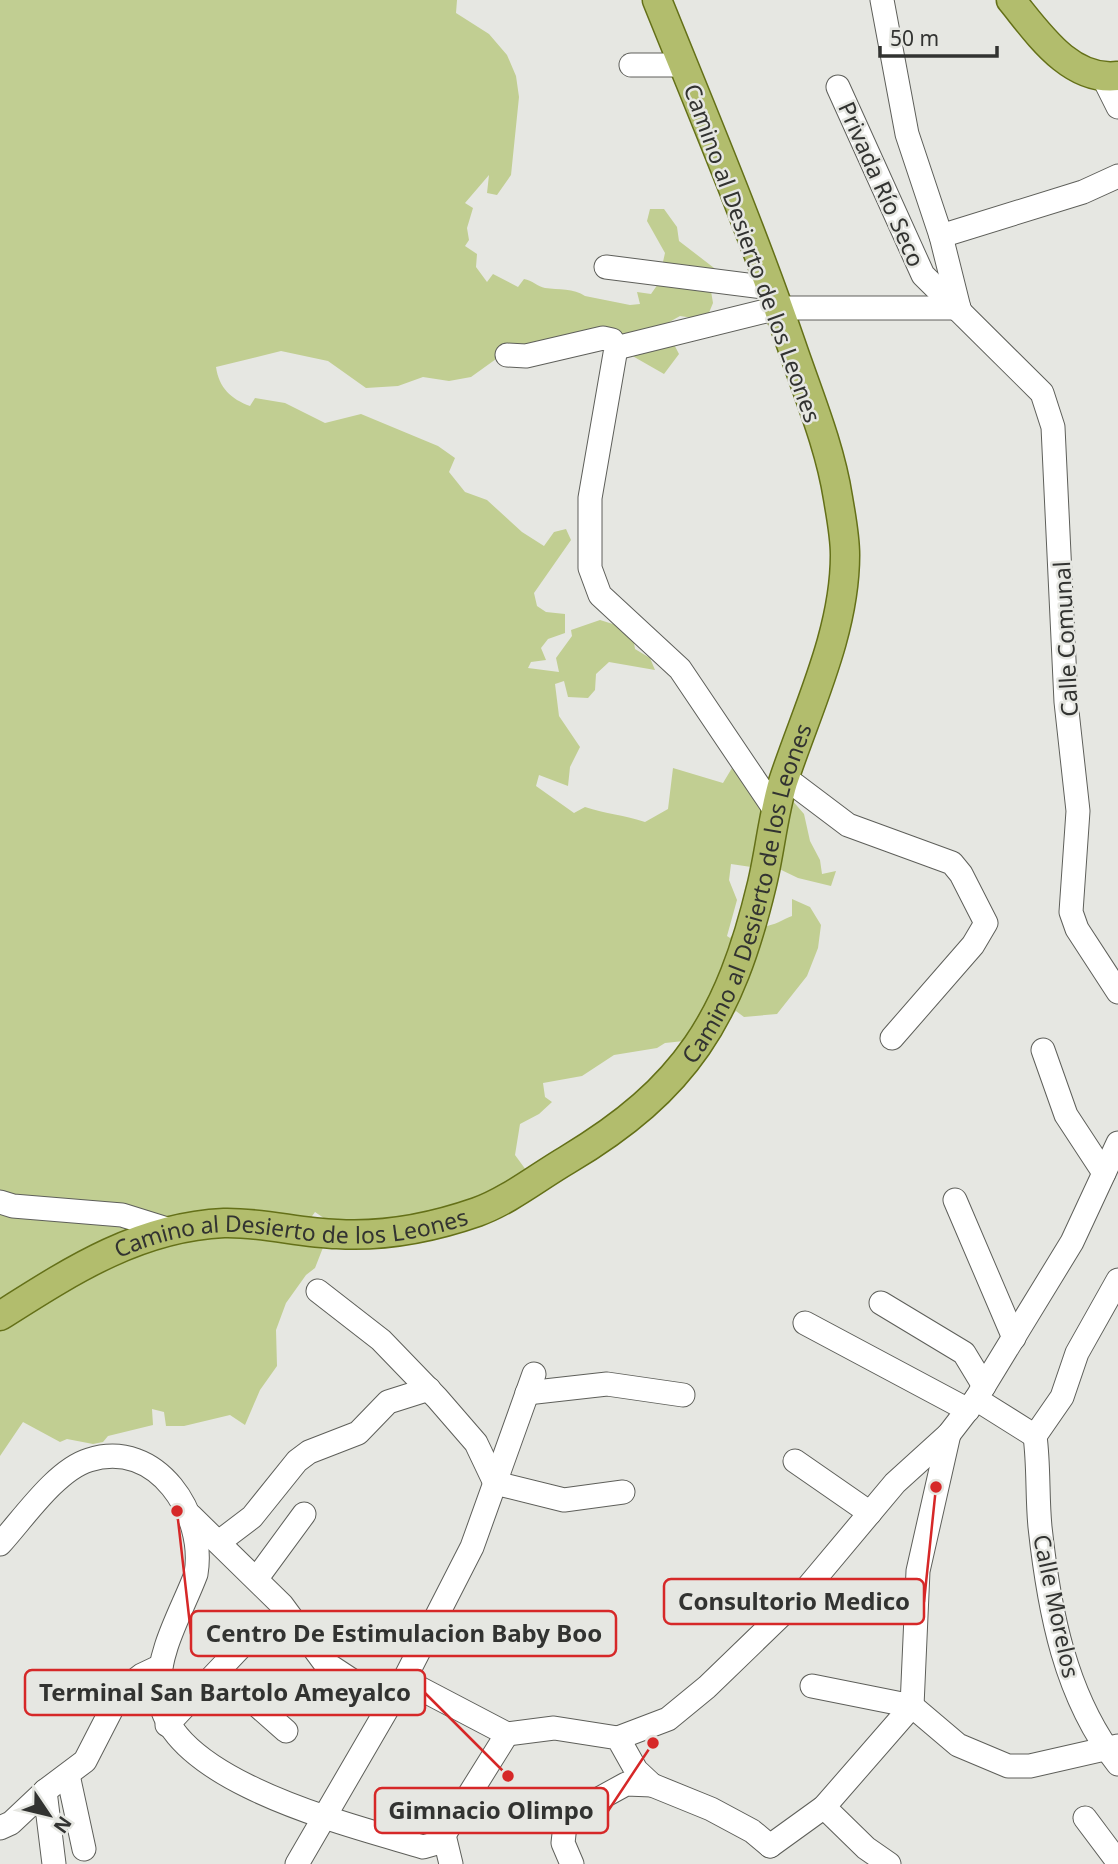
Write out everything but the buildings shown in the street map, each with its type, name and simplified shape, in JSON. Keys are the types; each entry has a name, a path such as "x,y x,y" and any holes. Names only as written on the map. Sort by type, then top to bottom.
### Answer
{"main road":[{"name":"Camino al Desierto de los Leones","path":"0,1316 85,1262 133,1241 170,1230 228,1223 339,1235 411,1232 482,1210 590,1146 658,1093 681,1071 701,1043 740,959 761,887 783,782 825,660 839,607 845,554 838,492 775,298 657,0"},
{"path":"1011,0 1067,61 1080,70 1110,77"}],"street":[{"path":"606,267 775,298 959,308 941,236 907,134 883,0"},
{"path":"631,65 683,65"},
{"path":"1110,77 1118,107"},
{"name":"Privada Río Seco","path":"838,87 923,275 959,308"},
{"path":"941,236 1083,192 1118,176"},
{"path":"516,355 604,338 614,344 775,298"},
{"name":"Calle Comunal","path":"959,308 1042,393 1054,427 1066,702 1078,811 1071,912 1077,929 1118,992"},
{"path":"614,344 590,498 590,568 596,586 600,596 680,669 777,813"},
{"path":"783,782 795,785 848,825 952,863 986,923 973,945 892,1038"},
{"path":"1043,1050 1066,1115 1104,1174"},
{"path":"404,1680 507,1734 554,1728 618,1738 668,1719 707,1687 797,1600 895,1483 949,1434 976,1399 1072,1242 1118,1143"},
{"path":"955,1200 1014,1338"},
{"path":"0,1202 13,1206 122,1215 170,1230"},
{"path":"805,1323 976,1399 1035,1436 1062,1396 1077,1353 1118,1280"},
{"path":"318,1291 381,1340 429,1389 476,1443 495,1483"},
{"path":"881,1303 964,1353 976,1399"},
{"path":"298,1864 404,1680 472,1547 530,1384 607,1384 682,1395"},
{"path":"219,1542 252,1517 298,1461 309,1452 358,1433 388,1402 429,1389"},
{"path":"572,1864 563,1843 565,1825 575,1812 626,1784 652,1786 711,1809 752,1831 772,1855 824,1807 912,1706 918,1571 949,1434"},
{"name":"Calle Morelos","path":"1035,1436 1040,1470 1040,1524 1056,1624 1076,1698 1114,1753"},
{"path":"0,1544 71,1469 88,1460 105,1457 140,1463 172,1485 191,1516 282,1605 324,1662 388,1704"},
{"path":"795,1461 870,1513"},
{"path":"495,1483 564,1500 623,1492"},
{"path":"257,1578 304,1514"},
{"path":"191,1516 197,1539 196,1574 161,1666 159,1689 167,1725 212,1767 323,1817 423,1847 437,1843 444,1835 507,1734"},
{"path":"167,1725 253,1634"},
{"path":"0,1828 11,1823 45,1791 85,1761 121,1691 161,1666"},
{"path":"812,1686 912,1706 958,1745 1007,1766 1030,1766 1114,1753"},
{"path":"201,1688 251,1700 286,1731"},
{"path":"618,1738 636,1770 652,1786"},
{"path":"68,1775 84,1849"},
{"path":"45,1791 54,1864"},
{"path":"824,1807 866,1849 889,1864"},
{"path":"1085,1818 1118,1862"},
{"path":"444,1835 451,1864"}],"green space":[{"path":"0,0 457,0 456,13 489,34 507,55 516,76 519,97 511,175 497,195 487,193 489,175 465,203 473,208 467,228 469,240 465,246 477,254 476,267 487,282 493,274 518,287 524,279 545,288 571,290 585,296 630,305 640,304 637,292 651,294 658,284 665,253 647,221 650,209 664,209 677,227 679,241 718,271 710,285 713,303 706,320 680,316 664,325 679,354 664,374 601,338 510,349 471,377 449,381 423,377 398,386 366,388 328,361 281,351 216,367 227,392 250,406 255,398 285,403 325,423 361,414 438,446 455,458 449,472 465,492 487,500 522,532 544,546 554,532 566,529 571,540 534,593 537,606 546,612 565,614 565,633 548,639 541,648 546,660 531,662 528,668 559,672 556,658 572,636 571,630 600,620 632,630 635,649 650,658 655,670 609,662 596,674 595,690 588,698 568,697 564,681 555,684 559,716 580,747 570,767 568,786 539,775 536,786 574,813 585,807 645,822 668,809 673,768 723,783 732,768 745,763 764,777 784,783 785,792 804,814 810,841 820,860 822,874 836,871 831,886 798,878 771,865 758,868 731,864 729,880 737,900 727,936 730,938 741,927 768,926 792,916 792,899 810,907 821,925 818,948 807,976 777,1014 744,1017 736,1011 712,1038 665,1043 657,1048 614,1055 582,1076 543,1083 545,1097 552,1102 539,1114 520,1124 515,1155 526,1170 543,1181 350,1236 315,1212 305,1226 324,1245 315,1268 306,1275 286,1303 276,1330 277,1366 260,1390 245,1425 230,1415 184,1426 166,1426 164,1412 152,1409 153,1425 108,1436 103,1442 93,1444 67,1439 60,1442 23,1422 0,1456"}],"place":[{"name":"Consultorio Medico","path":"936,1487"},
{"name":"Centro De Estimulacion Baby Boo","path":"177,1511"},
{"name":"Gimnacio Olimpo","path":"653,1743"},
{"name":"Terminal San Bartolo Ameyalco","path":"508,1776"}]}
